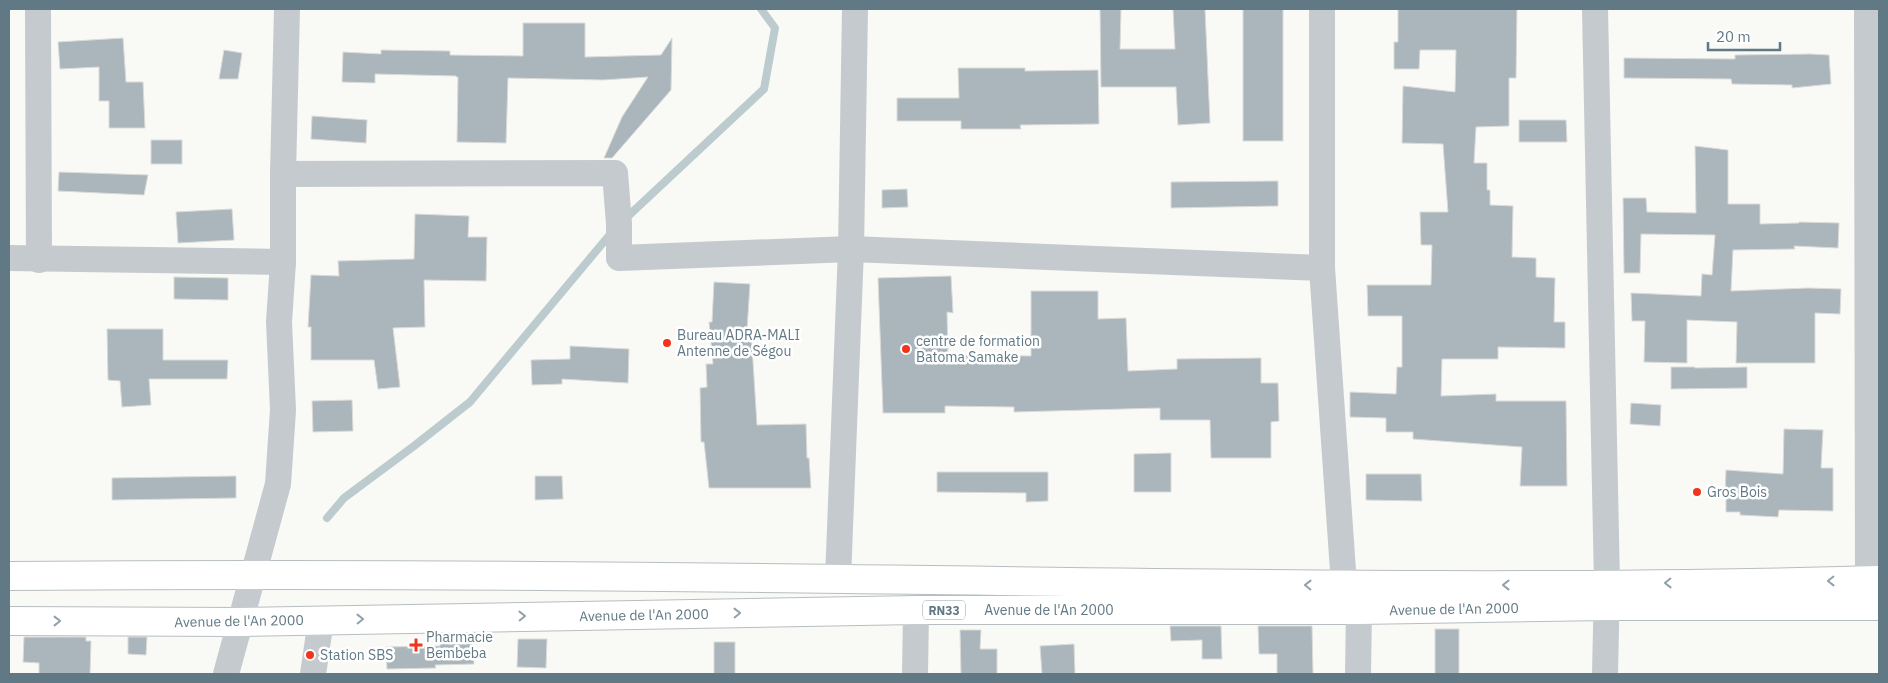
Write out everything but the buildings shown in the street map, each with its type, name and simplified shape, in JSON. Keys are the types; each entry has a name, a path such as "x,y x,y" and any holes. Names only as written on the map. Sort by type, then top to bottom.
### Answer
{"main road":[{"name":"Avenue de l'An 2000","path":"9,576 252,575 838,579 1344,586 1879,606"},
{"name":"Avenue de l'An 2000","path":"9,621 239,622 916,610 1359,610 1874,580"}],"street":[{"path":"38,9 39,260"},
{"path":"226,674 278,484 284,410 279,322 284,262 283,174 287,9"},
{"path":"838,579 851,249 855,9"},
{"path":"1322,9 1322,268 1344,586"},
{"path":"1595,9 1606,595 1605,674"},
{"path":"1867,9 1874,241 1874,580"},
{"path":"283,174 615,173 619,224 619,258 851,249 1322,268"},
{"path":"9,258 39,260 284,262"},
{"path":"915,674 916,610"},
{"path":"1358,674 1359,610"},
{"path":"313,674 322,620"}],"waterway":[{"path":"625,219 764,89 775,28 761,9"},
{"path":"327,518 344,498 470,402 612,232"}],"place":[{"name":"Bureau ADRA-MALI Antenne de Ségou","path":"667,343"},
{"name":"centre de formation Batoma Samake","path":"906,349"},
{"name":"Gros Bois","path":"1697,492"},
{"name":"Pharmacie Bembeba","path":"416,645"},
{"name":"Station SBS","path":"310,655"}]}
